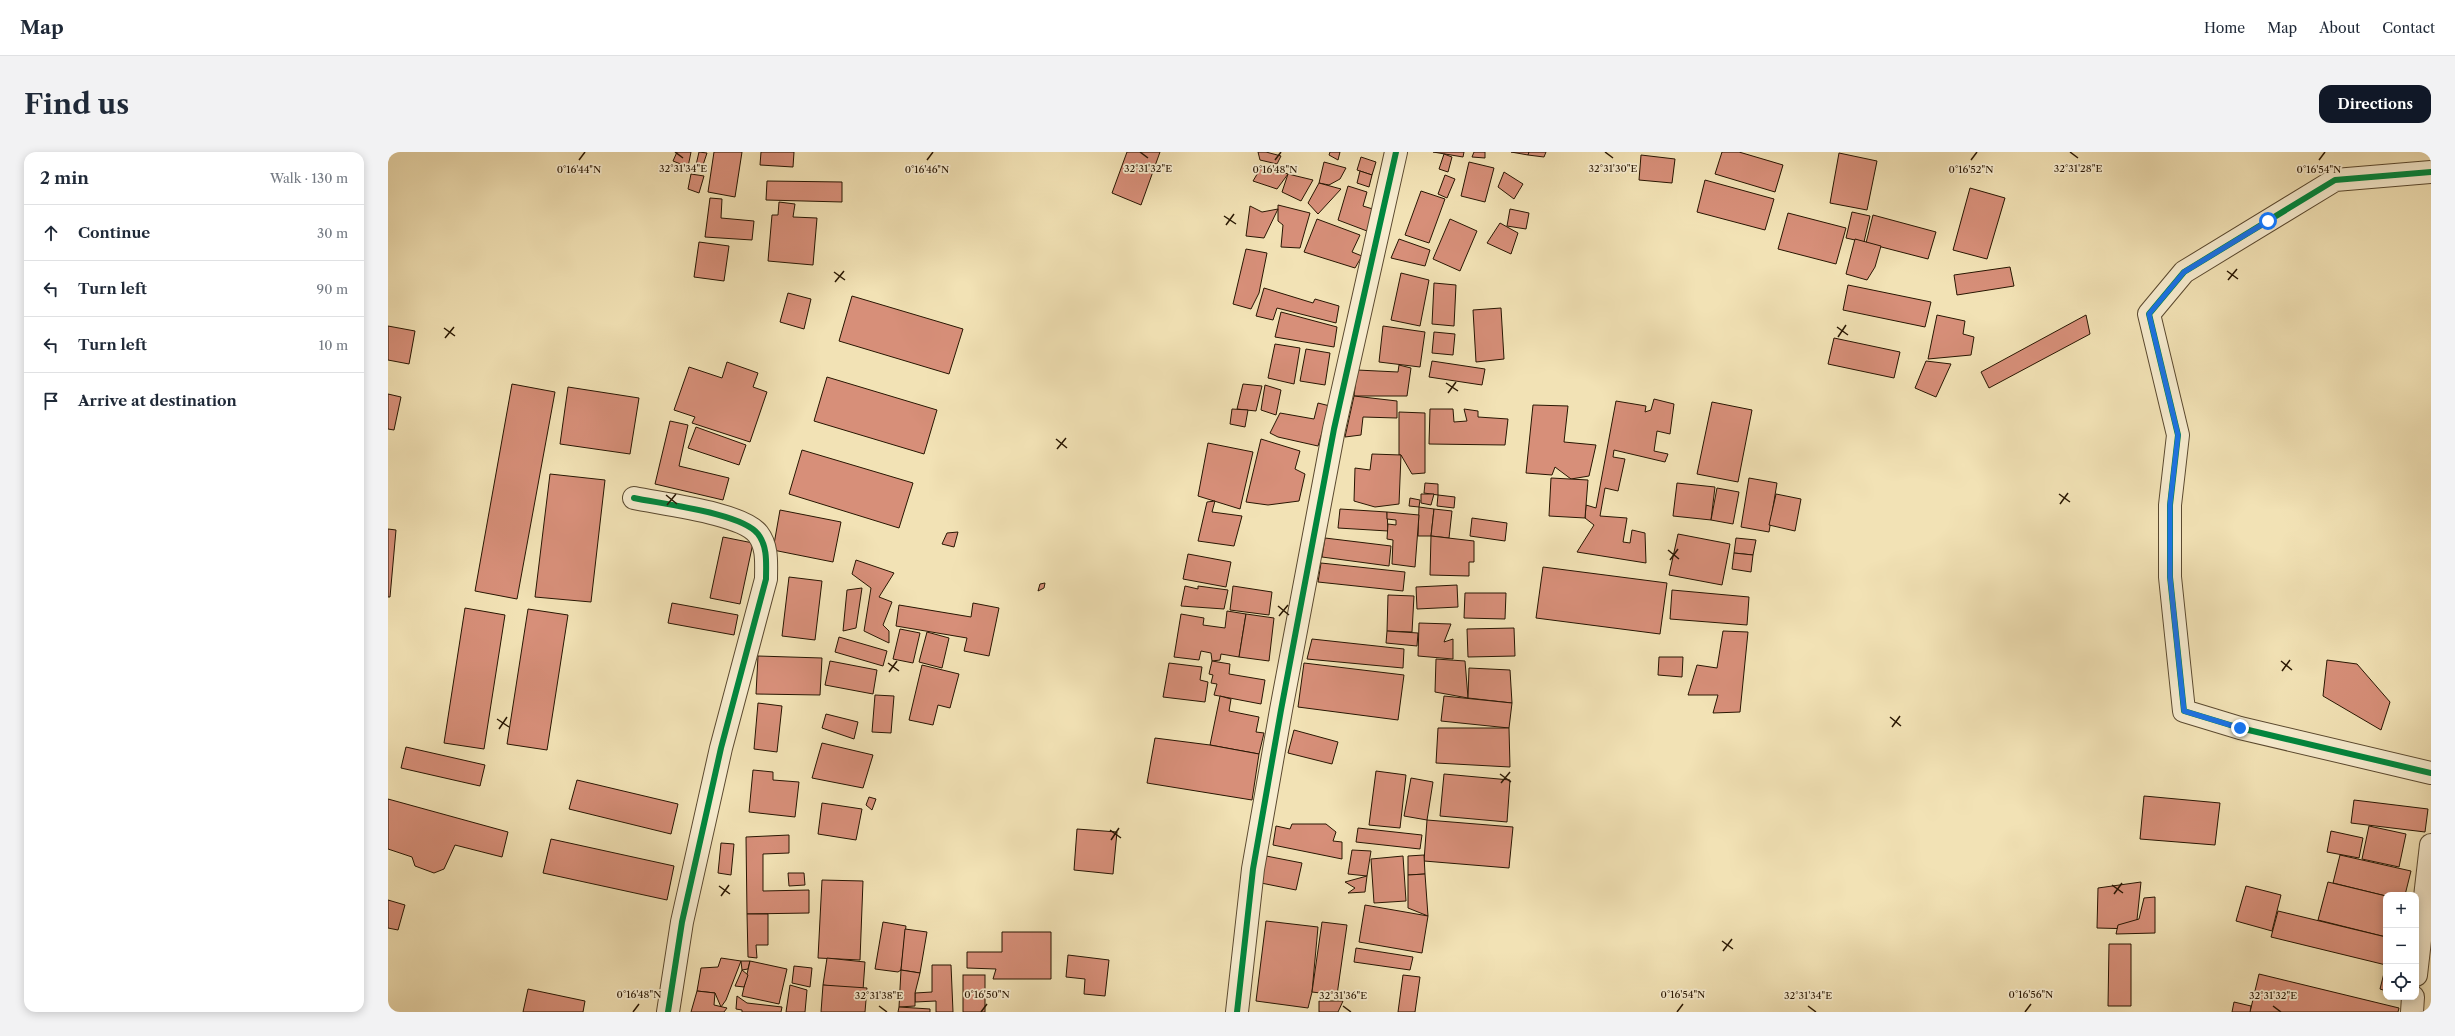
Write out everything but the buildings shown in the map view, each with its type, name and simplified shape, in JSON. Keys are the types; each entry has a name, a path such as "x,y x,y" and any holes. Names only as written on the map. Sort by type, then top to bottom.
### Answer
{"street":[{"path":"1237,1012 1253,869 1281,710 1334,429 1396,152"},
{"path":"2431,172 2335,180 2184,272 2149,314 2178,435 2170,504 2170,577 2184,711 2240,728 2431,772"},
{"path":"634,498 738,520 758,534 766,553 766,579 721,748 682,922 668,1012"},
{"path":"2417,964 2431,845"},
{"path":"2412,1012 2414,1000"}],"cycle path":[{"path":"1237,1012 1253,869 1281,710 1334,429 1396,152"},
{"path":"2431,172 2335,180 2184,272 2149,314 2178,435 2170,505 2170,577 2184,711 2240,728 2431,773"},
{"path":"634,498 700,510 736,520 758,534 763,544 766,556 766,579 721,748 682,922 668,1012"}],"route":[{"path":"2240,728 2184,711 2170,577 2170,504 2178,435 2149,314 2184,272 2268,221"}]}
